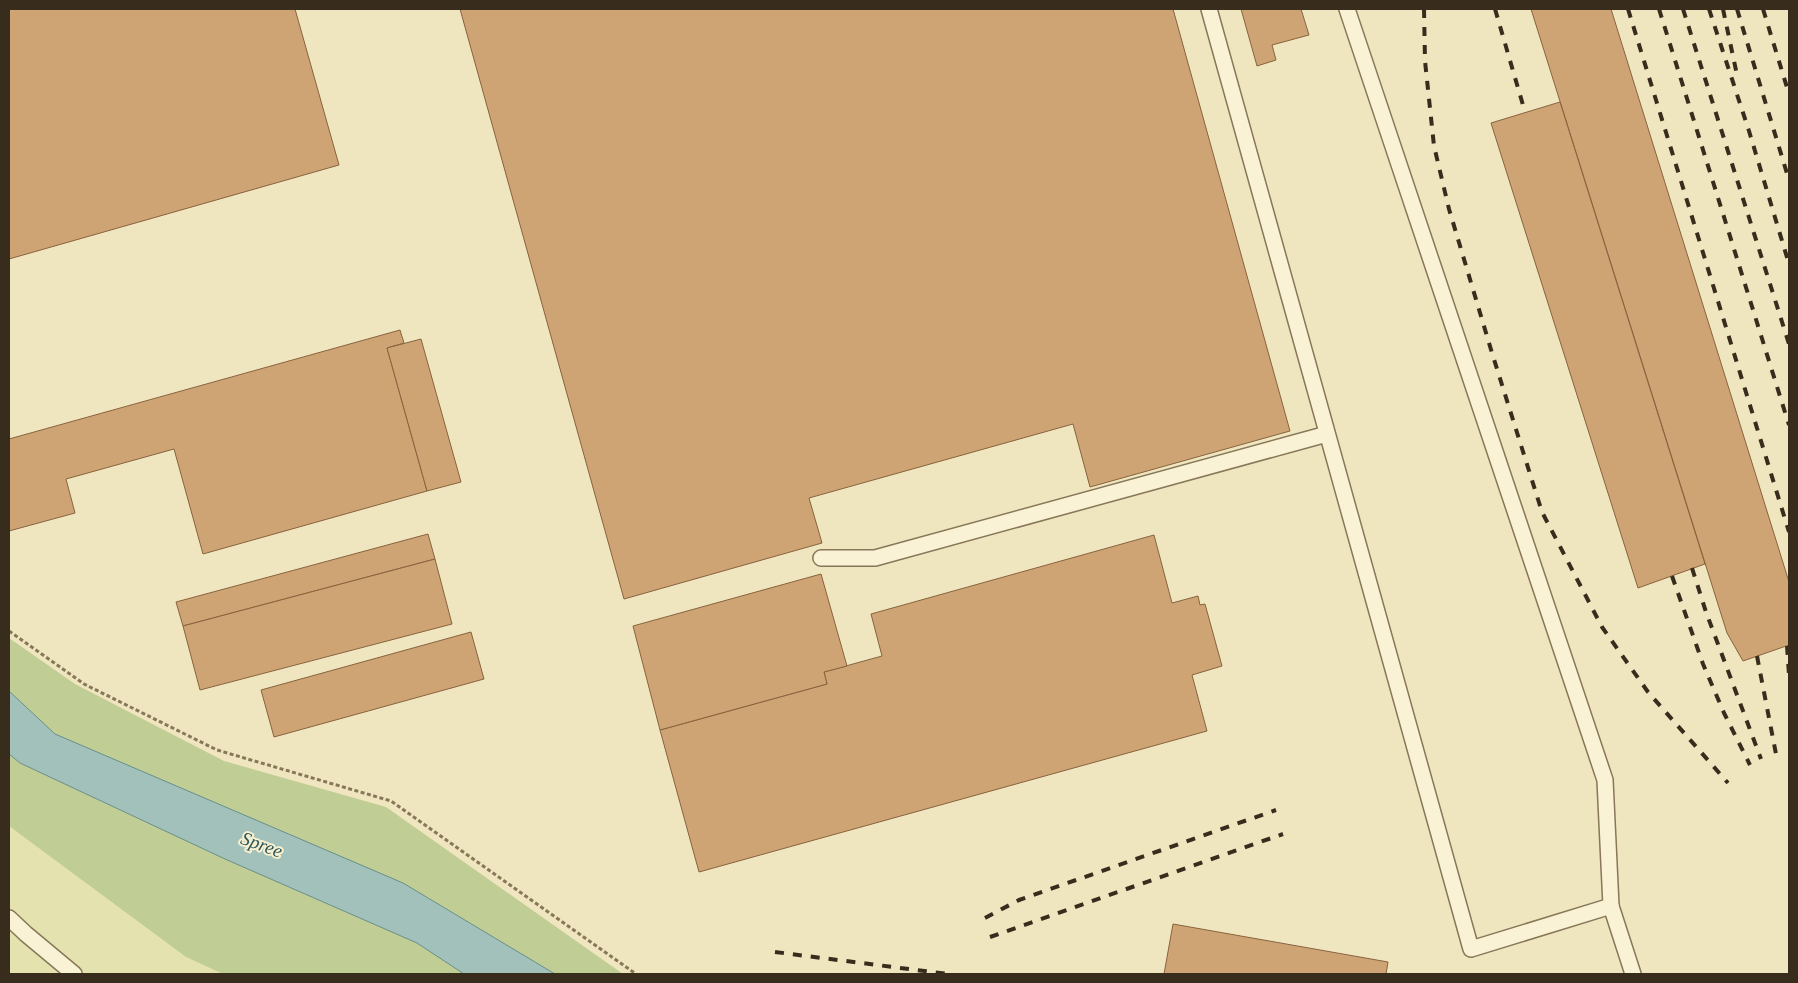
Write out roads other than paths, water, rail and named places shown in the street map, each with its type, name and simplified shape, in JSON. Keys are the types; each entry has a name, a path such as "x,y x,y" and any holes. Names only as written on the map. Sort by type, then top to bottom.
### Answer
{"lane":[{"path":"1209,9 1471,949 1611,906"},
{"path":"1347,9 1605,780 1611,906 1632,974"},
{"path":"821,558 875,558 1327,434"},
{"path":"9,918 74,974"}],"water":[{"name":"Spree","path":"9,691 55,734 403,883 555,974 464,974 417,943 225,859 20,763 9,754"}],"railway":[{"path":"1424,9 1425,61 1434,146 1449,209 1542,512 1602,627 1648,692 1728,783"},
{"path":"1495,9 1525,112"},
{"path":"1628,9 1789,532"},
{"path":"1659,9 1789,425"},
{"path":"1683,9 1789,344"},
{"path":"1709,9 1749,131 1789,264"},
{"path":"1723,9 1737,75"},
{"path":"1737,9 1789,180"},
{"path":"1763,9 1789,94"},
{"path":"1692,568 1706,612 1761,759"},
{"path":"1672,576 1703,664 1724,713 1750,765"},
{"path":"1787,646 1789,675"},
{"path":"1757,656 1776,754"},
{"path":"985,918 1019,900 1276,810"},
{"path":"990,937 1283,834"},
{"path":"775,952 948,974"}]}
